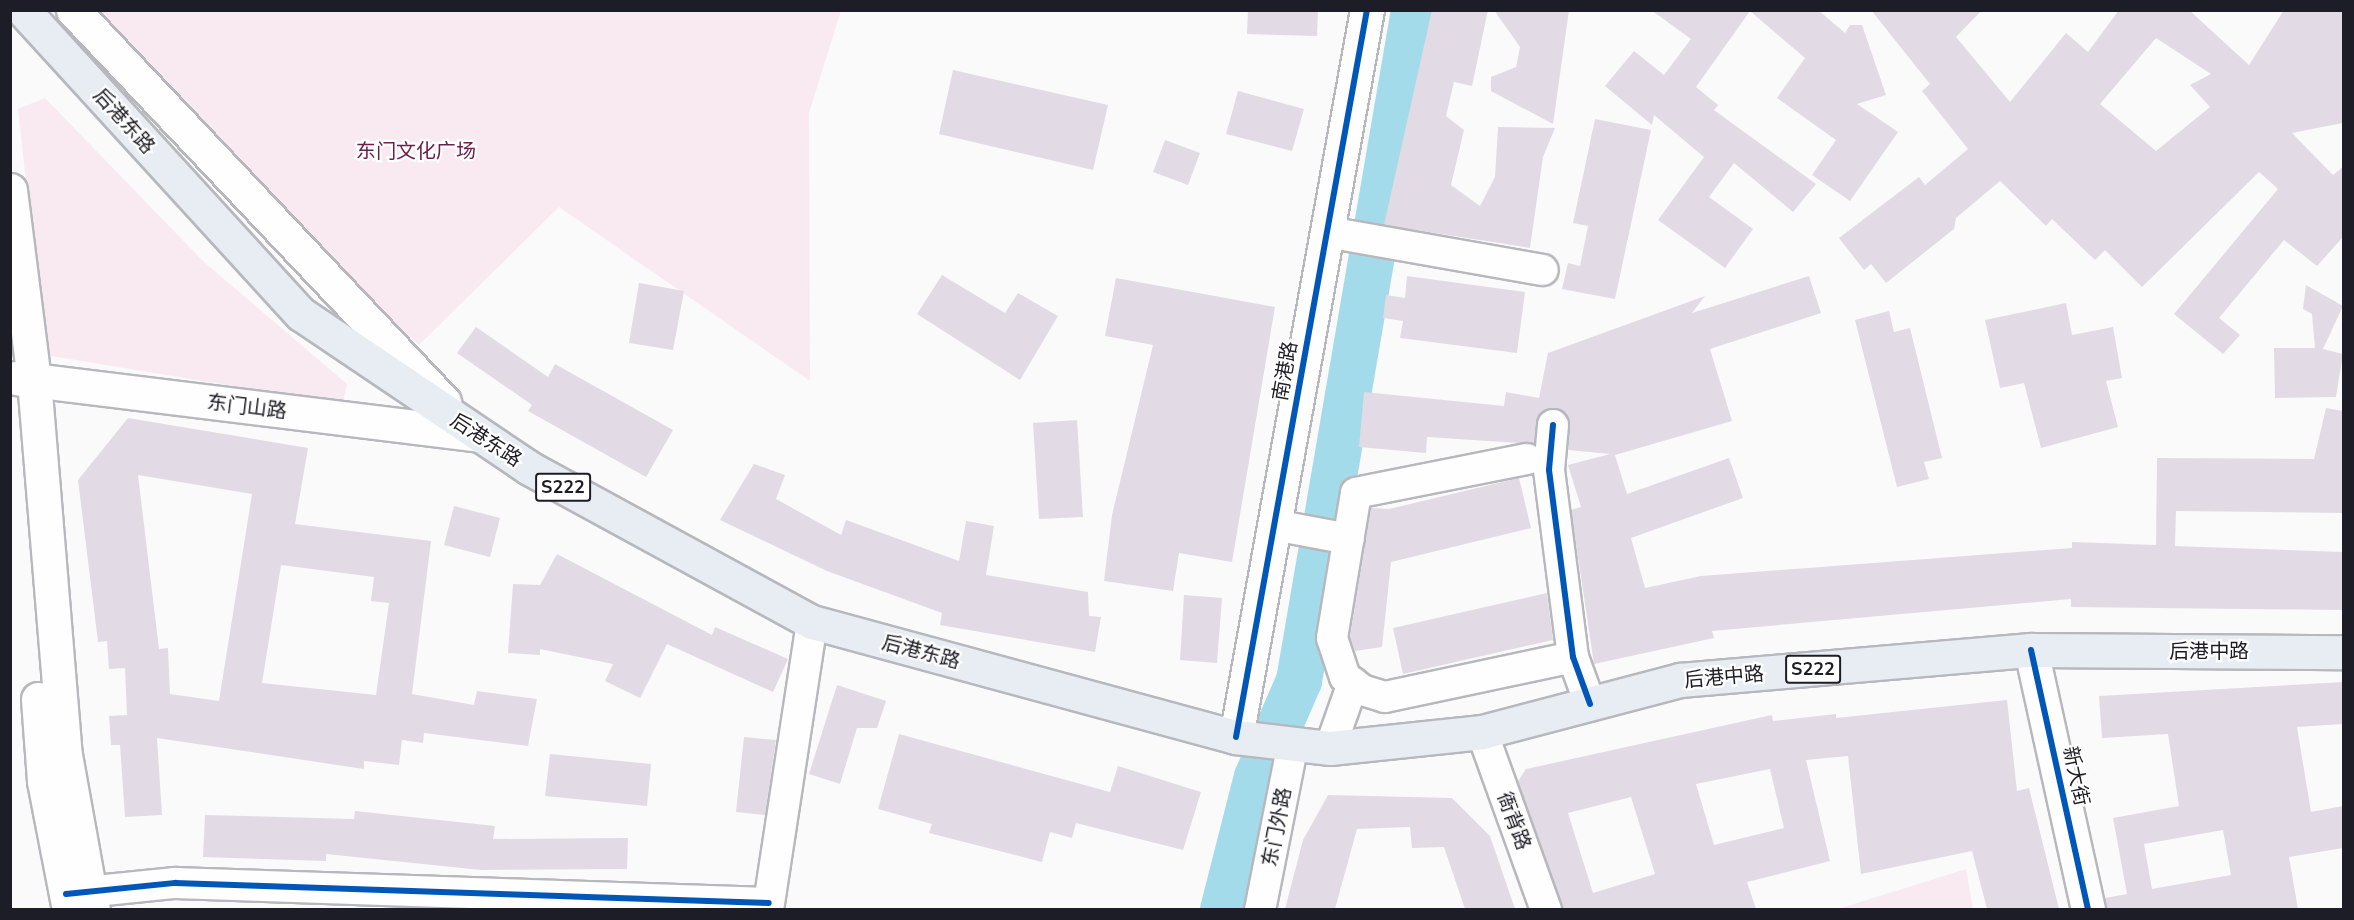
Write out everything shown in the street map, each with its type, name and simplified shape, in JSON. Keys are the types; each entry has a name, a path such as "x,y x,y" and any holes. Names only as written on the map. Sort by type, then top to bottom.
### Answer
{"main road":[{"name":"后港东路","path":"23,10 301,314 477,435 812,622 1238,737"},
{"path":"73,10 477,435"},
{"name":"南港路","path":"1238,737 1367,10"},
{"path":"10,190 25,379 44,781 79,901"},
{"path":"10,339 25,379"},
{"name":"东门山路","path":"25,379 477,435"},
{"name":"后港中路","path":"1292,743 1330,748 1482,732 1680,680 2031,650 2343,652"},
{"name":"新大街","path":"2031,650 2088,909"},
{"name":"S222","path":"1238,737 1292,743"}],"street":[{"path":"1328,233 1543,270"},
{"path":"1553,425 1549,470 1573,657 1590,704"},
{"path":"1527,459 1356,493 1332,638 1339,664 1353,683 1385,697 1573,657"},
{"path":"1275,525 1349,539"},
{"path":"79,901 175,883 279,898 768,906 812,622"},
{"path":"1330,748 1353,683"},
{"name":"衙背路","path":"1482,732 1546,909"},
{"name":"东门外路","path":"1260,909 1292,743"}],"green space":[{"name":"东门文化广场","path":"91,11 841,11 809,113 810,381 559,207 419,345 297,233"},
{"path":"45,98 204,262 347,384 343,404 45,355 18,109"},
{"path":"1966,869 1973,909 1838,909"}],"building":[{"path":"1248,10 1318,10 1317,36 1247,34"},
{"path":"1432,10 1488,10 1472,86 1454,82 1446,116 1464,130 1451,185 1480,206 1495,177 1498,127 1555,128 1543,157 1530,248 1384,225"},
{"path":"1494,10 1569,10 1553,124 1491,91 1491,77 1516,67 1520,47"},
{"path":"1651,10 1818,10 1845,33 1850,25 1862,25 1886,95 1857,104 1898,132 1850,201 1812,175 1836,140 1777,98 1805,58 1750,11 1696,87 1718,105 1714,110 1816,184 1793,212 1734,163 1709,197 1753,229 1725,268 1658,220 1704,157 1654,115 1652,125 1605,86 1634,51 1664,75 1691,39"},
{"path":"1871,10 1982,10 1956,37 2010,102 2066,33 2088,52 2119,10 2189,10 2249,65 2284,10 2343,10 2343,123 2292,133 2333,175 2343,167 2343,237 2317,266 2284,240 2219,318 2240,335 2223,354 2174,314 2278,189 2259,172 2142,287 2105,250 2095,260 2052,219 2046,226 2000,181 1956,218 1954,229 1886,283 1871,264 1864,270 1839,238 1919,177 1925,185 1968,149 1922,91 1930,84","holes":["2156,38 2211,74 2190,85 2210,107 2156,151 2100,104"]},
{"path":"953,70 1108,105 1093,170 939,134"},
{"path":"1238,91 1304,109 1292,151 1226,134"},
{"path":"1595,119 1651,130 1615,299 1562,289 1568,263 1580,266 1588,226 1573,223"},
{"path":"1165,140 1200,153 1188,185 1153,172"},
{"path":"942,275 1005,313 1018,293 1058,316 1020,380 917,314"},
{"path":"1407,276 1525,292 1517,353 1400,338 1403,321 1383,318 1386,295 1405,298"},
{"path":"1809,276 1821,313 1710,349 1732,421 1615,455 1627,494 1729,458 1743,498 1631,538 1645,588 1701,576 2072,548 2072,542 2156,545 2157,458 2314,459 2326,408 2343,411 2343,513 2176,511 2175,546 2343,552 2343,610 2071,607 2071,599 1712,631 1714,638 1594,664 1571,510 1581,507 1568,465 1610,454 1568,450 1570,426 1563,411 1554,408 1539,415 1534,444 1427,437 1426,453 1359,447 1364,392 1504,406 1506,392 1539,398 1548,353 1705,296 1692,313"},
{"path":"1116,278 1275,307 1232,562 1179,553 1173,591 1104,581 1112,515 1153,345 1105,336"},
{"path":"639,283 684,291 673,350 629,343"},
{"path":"2306,285 2343,306 2323,349 2343,354 2336,397 2275,398 2274,348 2315,348 2312,314 2303,309"},
{"path":"2066,303 2072,335 2113,327 2122,378 2106,381 2118,427 2041,448 2024,383 2000,388 1985,320"},
{"path":"1889,311 1894,332 1910,328 1942,458 1924,462 1929,479 1897,487 1855,320"},
{"path":"476,327 548,377 555,364 673,430 646,477 528,411 532,405 457,353"},
{"path":"128,418 308,448 295,524 431,541 412,694 474,705 477,691 537,699 528,746 424,733 423,743 402,740 399,765 364,761 364,769 157,738 162,815 125,817 120,745 111,745 109,716 127,715 125,668 109,669 107,641 98,642 78,480","holes":["138,475 252,494 219,701 170,694 168,648 159,649","281,565 374,577 371,601 389,603 376,695 262,683"]},
{"path":"1077,420 1083,517 1039,519 1033,423"},
{"path":"754,464 785,475 776,499 841,535 846,520 959,561 966,521 994,526 986,575 1088,592 1089,616 1101,617 1095,652 940,625 942,613 827,571 720,520"},
{"path":"1519,478 1531,528 1391,562 1382,647 1355,651 1350,637 1371,508 1389,509"},
{"path":"454,506 500,518 490,557 444,545"},
{"path":"557,554 712,635 715,627 788,659 773,692 667,644 640,698 605,681 613,664 540,649 540,655 508,653 513,584 540,585"},
{"path":"1547,593 1553,640 1403,674 1393,628"},
{"path":"1184,595 1222,598 1217,663 1180,660"},
{"path":"2343,682 2343,724 2297,727 2311,812 2343,806 2343,848 2289,857 2298,909 2106,909 2105,898 2127,894 2113,818 2179,806 2168,734 2102,738 2099,696","holes":["2223,830 2231,875 2152,889 2144,844"]},
{"path":"837,685 886,701 877,728 857,728 840,784 809,774"},
{"path":"2007,700 2017,791 2029,788 2059,909 1987,909 1972,851 1861,874 1848,756 1806,760 1830,861 1747,882 1756,909 1563,909 1518,781 1526,769 1772,715 1773,721 1836,714 1836,718","holes":["1770,769 1784,828 1714,845 1696,784","1631,797 1655,874 1593,893 1568,813"]},
{"path":"899,734 1110,792 1118,766 1201,792 1183,850 1076,823 1072,838 1050,832 1042,862 929,833 932,824 878,809"},
{"path":"744,737 776,740 765,815 736,812"},
{"path":"550,754 651,764 647,806 545,796"},
{"path":"1328,795 1452,798 1490,836 1515,909 1465,909 1444,847 1412,848 1410,827 1357,829 1335,909 1285,909 1303,840"},
{"path":"355,811 495,826 493,839 628,838 627,869 481,870 326,854 326,861 203,857 205,815 354,819"}],"waterway":[{"path":"1223,910 1257,777 1299,681 1414,10"}],"cycle path":[{"path":"1236,737 1367,10"},
{"path":"1553,425 1549,470 1573,657 1590,704"},
{"path":"2031,650 2088,910"},
{"path":"66,894 175,883 769,903"}]}
